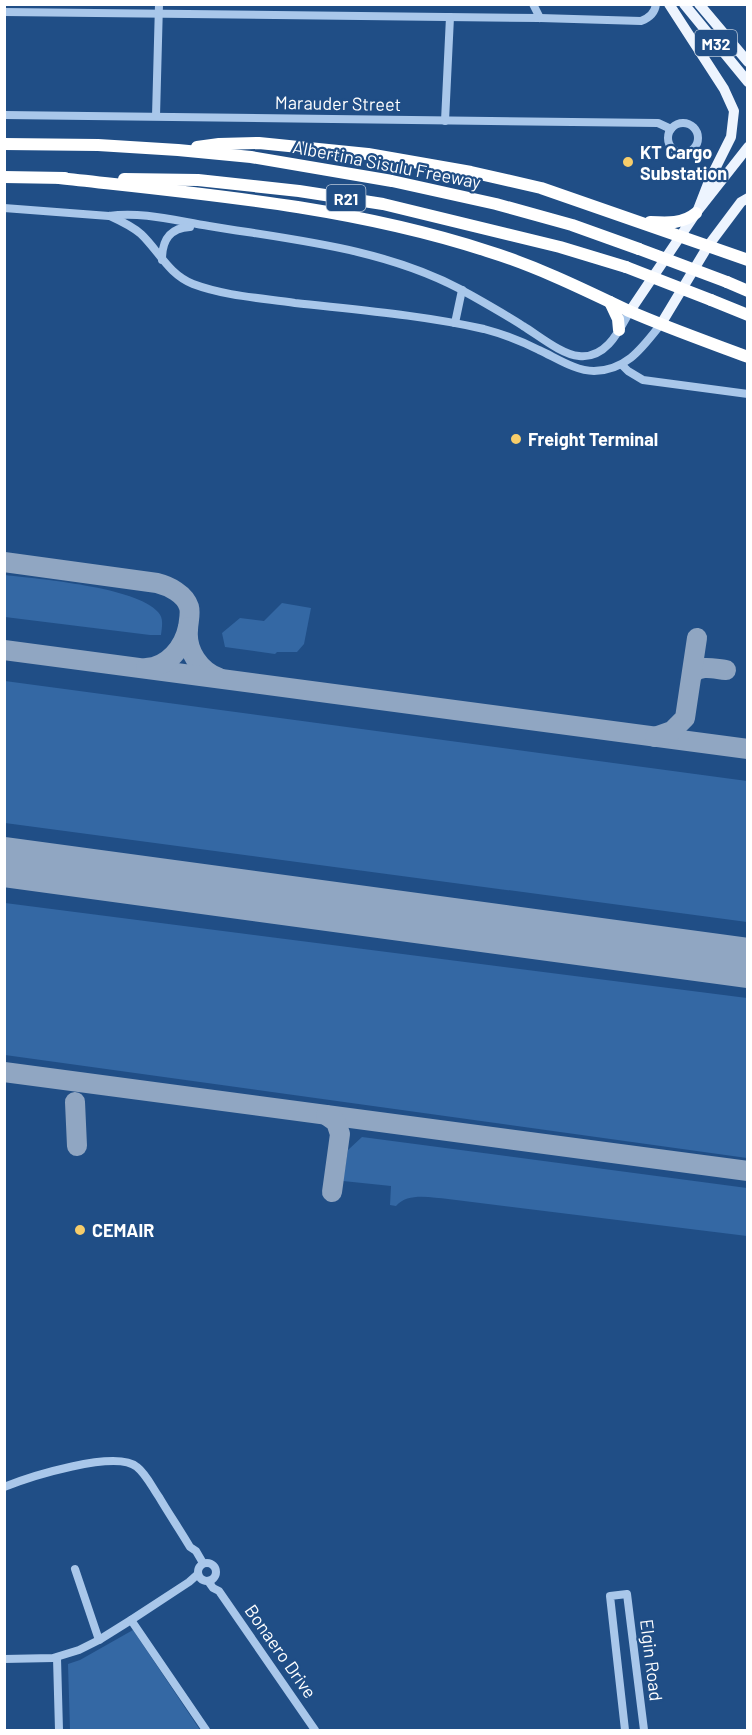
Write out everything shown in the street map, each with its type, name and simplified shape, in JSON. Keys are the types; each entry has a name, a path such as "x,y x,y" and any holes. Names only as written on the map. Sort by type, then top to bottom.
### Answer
{"highway":[{"path":"178,150 219,144 260,143 368,154 471,172 541,188 747,260"},
{"name":"Albertina Sisulu Freeway","path":"4,144 178,150 251,157 392,181 496,204 561,222 639,249 747,291"},
{"name":"R21","path":"4,177 198,180 299,191 383,204 491,229 626,267 747,315"},
{"path":"59,178 289,205 381,222 487,250 661,324 747,357"},
{"path":"637,220 678,222 696,213"},
{"path":"610,302 618,319 619,330"}],"main road":[{"path":"669,4 724,88 734,111 731,137 696,213"},
{"name":"M32","path":"684,4 747,82"},
{"name":"M32","path":"699,4 747,62"},
{"path":"630,311 696,213 747,147"},
{"path":"661,324 708,246 741,202 747,198"}],"street":[{"path":"533,4 540,18"},
{"path":"4,12 159,9 641,21 650,17 656,7"},
{"path":"156,116 159,9"},
{"path":"445,121 450,17"},
{"name":"Marauder Street","path":"4,115 658,123 671,129"},
{"path":"4,208 109,216 124,215 332,245 423,271 462,290 555,346 576,356 595,355 612,340 630,311"},
{"path":"109,216 137,231 162,260 184,280 212,291 455,323 518,340 587,371 604,370 622,365 643,348 661,324"},
{"path":"162,260 164,243 174,230 182,227 210,226"},
{"path":"455,323 462,290"},
{"path":"622,365 643,380 747,394"},
{"name":"Bonaero Drive","path":"4,1487 33,1476 99,1462 113,1460 130,1462 136,1466 148,1480 190,1547 190,1553 219,1591 315,1731"},
{"path":"75,1569 99,1640"},
{"path":"4,1659 57,1658 99,1640 189,1582 196,1582 204,1573"},
{"name":"Elgin Road","path":"625,1731 610,1596 627,1594 644,1731"},
{"path":"131,1620 206,1731"},
{"path":"57,1658 60,1731"}],"shaded area":[{"path":"5,575 86,586 130,596 147,603 160,614 161,635 5,617"},
{"path":"282,603 311,608 304,644 297,652 277,652 275,654 225,647 222,633 240,618 264,621"},
{"path":"5,681 747,781 747,922 5,823"},
{"path":"5,903 747,998 747,1158 5,1055"},
{"path":"362,1137 747,1188 747,1236 435,1198 414,1197 396,1206 390,1205 391,1186 343,1181 348,1150"},
{"path":"133,1630 200,1730 70,1730 68,1664 80,1660"}],"taxiway":[{"path":"4,562 157,583 171,588 184,598 189,607 188,638 192,653 200,665 219,678"},
{"path":"146,668 161,664 174,655 183,642 188,627"},
{"path":"655,737 672,731 685,718 697,638"},
{"path":"4,650 748,749"},
{"path":"692,674 704,668 726,670"},
{"path":"4,1072 748,1171"},
{"path":"75,1102 77,1146"},
{"path":"326,1115 336,1122 340,1134 332,1192"}],"runway":[{"path":"4,862 748,963"}],"place":[{"name":"KT Cargo Substation","path":"628,162"},
{"name":"Freight Terminal","path":"516,439"},
{"name":"CEMAIR","path":"80,1230"}]}
